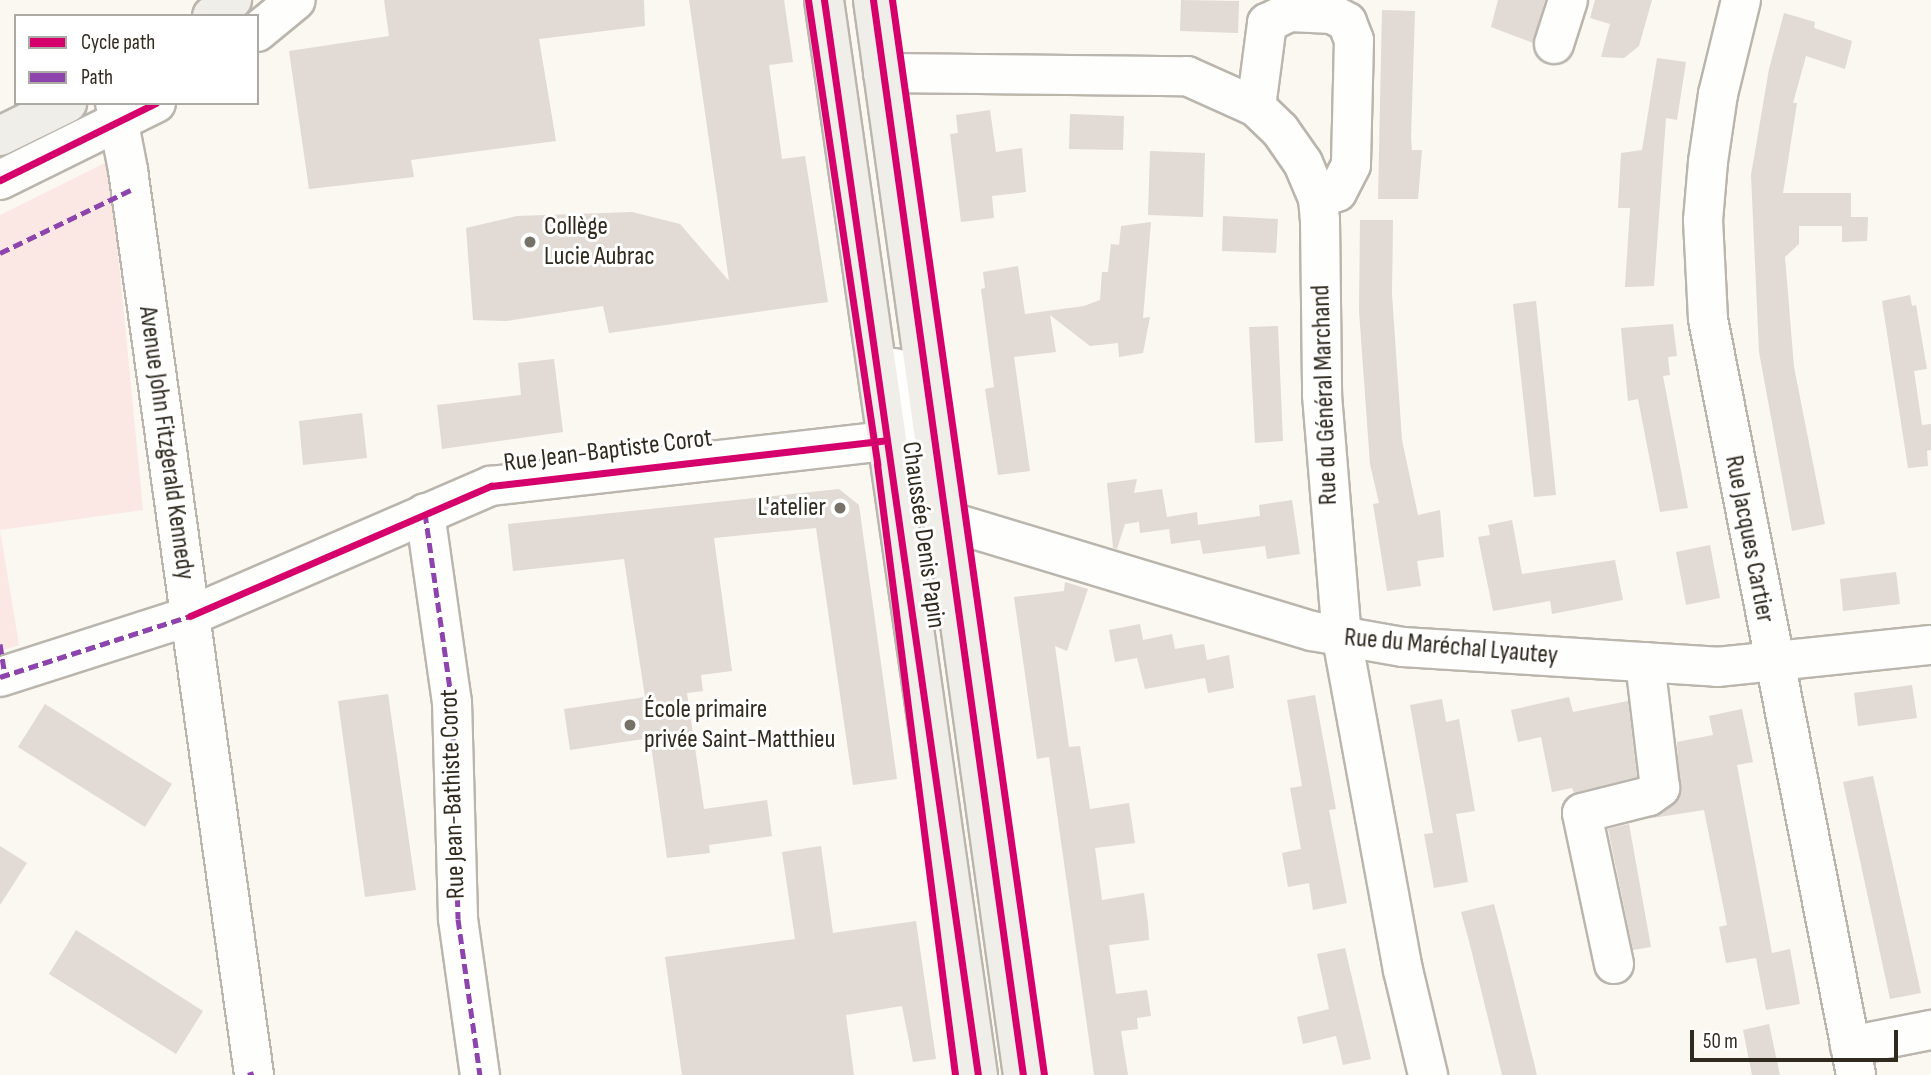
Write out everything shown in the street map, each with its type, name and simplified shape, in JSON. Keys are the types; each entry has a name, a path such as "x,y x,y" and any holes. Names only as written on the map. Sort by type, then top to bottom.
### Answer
{"main road":[{"path":"214,14 232,0"},
{"name":"Chaussée Denis Papin","path":"824,0 978,1075"},
{"name":"Chaussée Denis Papin","path":"873,0 1023,1075"},
{"path":"0,136 63,105"}],"street":[{"path":"259,30 296,0"},
{"path":"1554,44 1568,0"},
{"name":"Rue Jacques Cartier","path":"1741,0 1711,139 1704,257 1717,378 1853,1061"},
{"path":"1256,107 1268,23 1290,12 1332,14 1347,22 1354,40 1351,165 1337,192 1318,198"},
{"name":"Rue du Général Marchand","path":"883,73 1168,74 1205,81 1256,107 1294,147 1318,198 1325,451 1342,638 1404,970 1428,1075"},
{"path":"0,180 117,112 147,105"},
{"name":"Avenue John Fitzgerald Kennedy","path":"117,112 190,616 252,1074"},
{"name":"Chaussée Denis Papin","path":"859,233 886,312 912,470 926,500 944,520"},
{"name":"Rue Jean-Baptiste Corot","path":"0,677 190,616 425,513 509,483 889,441"},
{"name":"Chaussée Denis Papin","path":"836,446 877,464 894,478 929,531 951,676 977,752"},
{"name":"Rue Jean-Bathiste Corot","path":"425,513 452,702 458,919 480,1075"},
{"name":"Rue du Maréchal Lyautey","path":"944,520 1342,638 1403,647 1646,663 1773,664 1931,645"},
{"path":"1614,964 1583,813 1649,796 1660,788 1646,663"},
{"path":"1853,1061 1931,1030"}],"shaded area":[{"path":"109,161 143,510 0,530 0,215"},
{"path":"0,530 19,645 0,651"}],"building":[{"path":"384,0 644,0 645,26 539,39 556,141 411,160 414,177 309,189 289,51 389,36"},
{"path":"689,0 784,0 793,62 769,65 782,159 805,156 828,302 609,333 603,306 506,321 473,320 466,228 517,216 632,212 680,224 729,281"},
{"path":"1181,0 1239,1 1238,33 1180,31"},
{"path":"1498,0 1545,0 1533,43 1491,27"},
{"path":"1595,0 1652,0 1639,46 1624,58 1601,57 1610,24 1590,18"},
{"path":"1382,10 1415,11 1411,138 1412,150 1422,150 1418,199 1378,199"},
{"path":"1784,13 1815,22 1814,28 1852,41 1845,69 1806,56 1793,103 1797,103 1783,193 1851,193 1851,217 1868,217 1867,241 1842,242 1842,226 1799,226 1799,244 1785,257 1794,367 1825,524 1792,531 1759,352 1751,175 1769,69"},
{"path":"1657,58 1686,62 1677,120 1666,118 1654,286 1625,287 1630,208 1618,208 1621,153 1642,150"},
{"path":"990,110 996,152 1022,148 1026,192 992,196 994,218 961,222 950,134 958,133 956,115"},
{"path":"1070,114 1124,116 1123,150 1069,149"},
{"path":"1150,151 1205,153 1203,217 1148,215"},
{"path":"1223,216 1278,219 1276,253 1222,251"},
{"path":"1360,220 1393,220 1392,294 1402,440 1418,515 1440,510 1444,557 1417,561 1421,586 1387,591 1373,504 1379,503 1370,464 1359,311"},
{"path":"1151,222 1143,318 1150,317 1143,353 1119,357 1118,343 1090,346 1050,315 1056,352 1014,357 1030,471 998,475 985,389 994,387 981,289 985,288 983,272 1018,266 1025,314 1084,306 1100,300 1102,272 1108,272 1111,244 1119,245 1121,226"},
{"path":"1910,295 1912,306 1916,305 1927,369 1914,371 1922,425 1931,424 1931,450 1927,451 1928,466 1908,468 1882,301"},
{"path":"1536,301 1556,495 1534,497 1513,304"},
{"path":"1673,324 1677,356 1668,357 1670,375 1663,376 1688,508 1660,512 1638,399 1628,401 1621,328"},
{"path":"1278,326 1283,441 1255,443 1249,327"},
{"path":"554,359 563,432 442,449 437,405 521,395 518,363"},
{"path":"362,413 367,458 303,465 299,421"},
{"path":"1137,479 1134,493 1162,489 1167,517 1197,512 1198,525 1260,516 1259,505 1292,500 1300,554 1267,559 1265,546 1203,554 1200,540 1171,544 1169,529 1140,533 1139,522 1125,524 1117,549 1113,548 1107,483"},
{"path":"839,489 859,505 897,779 853,785 816,528 714,538 732,671 701,675 703,691 687,693 704,809 767,800 772,836 709,845 710,853 667,858 650,738 570,750 564,709 645,697 624,559 513,571 508,524"},
{"path":"1512,520 1522,574 1615,560 1623,600 1552,614 1550,601 1493,611 1478,537 1490,535 1488,525"},
{"path":"1710,545 1720,598 1686,605 1676,552"},
{"path":"1896,572 1900,604 1843,611 1840,579"},
{"path":"1065,582 1088,589 1067,651 1055,646 1069,747 1080,746 1090,809 1129,803 1135,843 1095,848 1102,900 1144,893 1148,923 1149,940 1109,945 1116,994 1147,990 1151,1016 1137,1018 1138,1029 1121,1031 1128,1075 1094,1075 1049,757 1037,759 1014,597 1064,591"},
{"path":"1140,624 1143,640 1172,634 1175,649 1204,644 1207,660 1229,655 1234,688 1208,693 1205,678 1145,689 1137,658 1115,662 1109,630"},
{"path":"1912,685 1917,718 1858,726 1854,693"},
{"path":"388,694 416,890 365,897 338,701"},
{"path":"1315,695 1336,809 1329,810 1347,903 1313,910 1309,883 1288,887 1282,853 1301,849 1290,788 1302,786 1287,700"},
{"path":"1569,697 1573,712 1628,701 1637,777 1574,793 1572,788 1552,792 1541,737 1518,742 1511,710"},
{"path":"1442,699 1446,722 1459,719 1475,811 1456,814 1468,882 1434,888 1424,834 1433,833 1410,705"},
{"path":"45,704 172,784 145,827 18,747"},
{"path":"1742,709 1753,762 1737,765 1772,953 1790,949 1800,1004 1766,1010 1756,958 1726,963 1719,927 1727,925 1704,810 1646,819 1662,814 1680,796 1677,742 1713,735 1709,716"},
{"path":"1873,776 1921,993 1890,999 1843,782"},
{"path":"1629,824 1651,947 1633,950 1608,829"},
{"path":"0,846 27,863 0,905"},
{"path":"821,846 833,933 916,921 936,1059 913,1062 902,1006 846,1015 854,1075 682,1075 665,957 795,939 782,852"},
{"path":"1494,904 1537,1075 1502,1075 1461,912"},
{"path":"76,930 203,1011 176,1054 49,974"},
{"path":"1345,948 1371,1059 1343,1065 1336,1036 1303,1044 1297,1017 1329,1009 1317,954"},
{"path":"1769,1024 1780,1075 1752,1075 1743,1030"}],"marked path":[{"path":"0,253 131,190"},
{"path":"425,513 452,702 458,919 480,1075"},
{"path":"0,677 190,616"},
{"path":"0,644 5,676"},
{"path":"248,1075 254,1073"}],"cycle path":[{"path":"808,0 877,464 955,1075"},
{"path":"824,0 978,1075"},
{"path":"873,0 1023,1075"},
{"path":"892,0 1044,1075"},
{"path":"0,180 152,105"},
{"path":"190,616 491,486 882,441"}],"place":[{"name":"Collège Lucie Aubrac","path":"530,242"},
{"name":"L'atelier","path":"840,508"},
{"name":"École primaire privée Saint-Matthieu","path":"630,725"}]}
